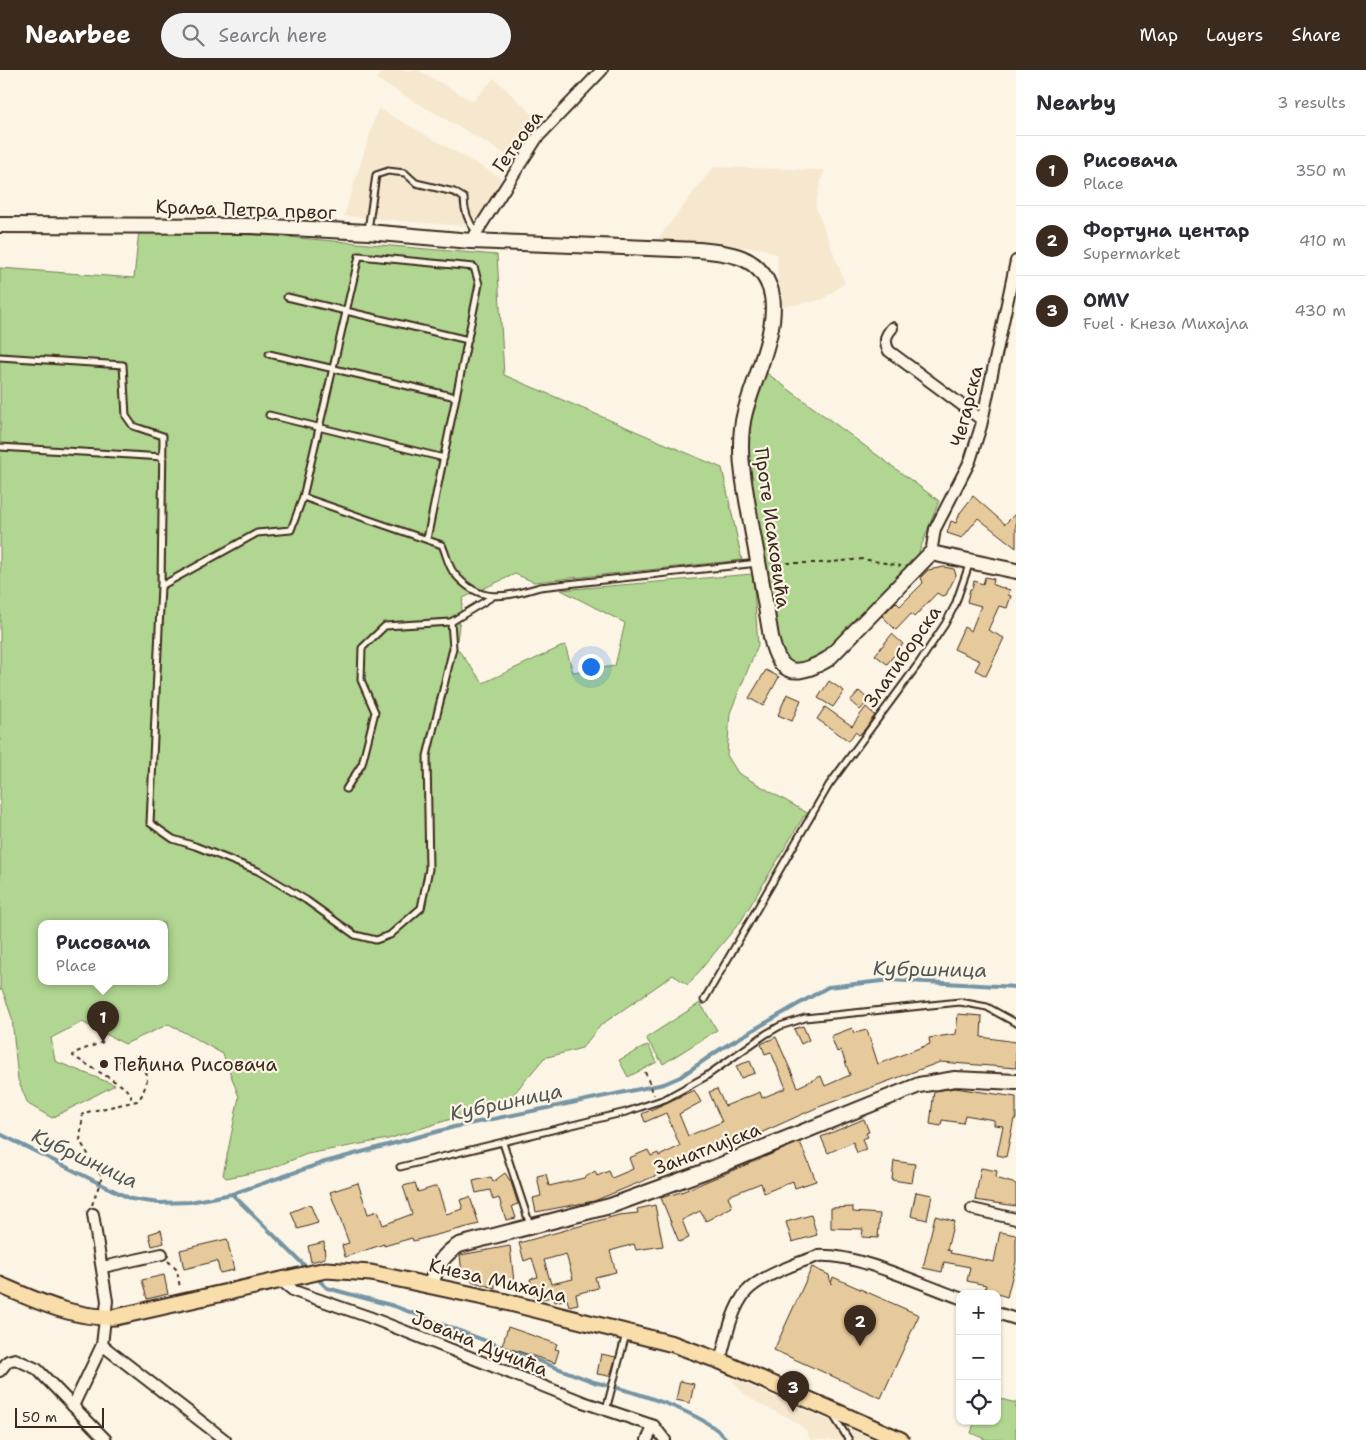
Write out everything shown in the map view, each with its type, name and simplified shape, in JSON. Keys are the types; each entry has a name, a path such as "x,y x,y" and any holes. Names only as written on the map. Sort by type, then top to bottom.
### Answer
{"main road":[{"name":"Кнеза Михајла","path":"4,1290 71,1312 106,1318 130,1316 183,1302 326,1270 364,1272 431,1285 673,1344 720,1361 901,1440"}],"street":[{"name":"Гетеова","path":"474,237 537,138 602,70"},
{"name":"Краља Петра првог","path":"0,225 212,225 474,237 490,242"},
{"name":"Проте Исаковића","path":"490,242 724,252 743,257 763,272 770,289 772,308 768,338 745,414 741,436 743,471 775,656 788,669 798,671 810,670 828,659 931,553"},
{"name":"Чегарска","path":"931,553 935,529 970,461 982,420 1016,261"},
{"path":"892,328 887,334 885,344 889,351 982,420"},
{"path":"931,553 1016,571"},
{"name":"Занатлијска","path":"431,1285 440,1262 449,1251 459,1245 531,1228 620,1203 706,1171 919,1085 955,1079 1016,1082"},
{"path":"972,1209 1016,1219"},
{"path":"73,1406 102,1345 106,1318 107,1301 103,1266 93,1214"},
{"path":"103,1266 162,1254"},
{"path":"720,1361 730,1326 744,1294 760,1281 818,1256 829,1255 850,1259 956,1297"},
{"name":"Јована Дучића","path":"287,1278 294,1291 369,1317 606,1411 654,1426"},
{"path":"1001,1314 1016,1319"},
{"path":"102,1345 225,1440"},
{"path":"0,1371 8,1361 15,1359 37,1369 106,1440"},
{"path":"647,1440 654,1426 666,1440"}],"lane":[{"path":"368,232 376,175 388,171 405,173 416,183 454,192 464,198 464,208 474,237"},
{"path":"161,586 257,533 291,530 303,497 359,256 474,267 480,284 427,539"},
{"path":"287,297 468,340"},
{"path":"269,354 456,397"},
{"path":"0,357 123,365 126,416 133,426 163,436 161,586 150,823 173,839 258,871 306,900 355,935 365,939 376,940 390,936 421,908 429,869 427,756 453,648 450,622"},
{"path":"269,415 444,458"},
{"path":"0,447 163,457"},
{"path":"303,497 442,545 453,572 473,592 492,597 510,595 540,587 758,563"},
{"name":"Златиборска","path":"704,1000 809,816 945,624 955,606 970,562"},
{"path":"346,789 362,764 374,712 361,680 362,648 385,626 450,622 492,597"},
{"path":"400,1167 626,1112 665,1099 705,1077 766,1034 780,1026 805,1018 960,1002 987,1007 1016,1024"},
{"path":"503,1142 531,1228"},
{"path":"606,1411 626,1331"},
{"path":"829,1408 849,1440"}],"path":[{"path":"758,563 821,564 863,559 915,569"},
{"path":"103,1042 74,1053 73,1056 124,1087 133,1098 132,1101 122,1105"},
{"path":"91,1202 102,1177 80,1141 83,1113 138,1101 148,1079 148,1074 142,1067 119,1060"},
{"path":"645,1072 654,1095"},
{"path":"162,1254 177,1270 183,1302"}],"shaded area":[{"path":"384,70 418,70 473,101 494,78 542,123 514,159 376,79"},
{"path":"378,108 502,178 478,219 462,226 344,216"},
{"path":"713,167 824,170 815,205 845,283 822,300 780,307 777,255 764,249 658,239"},
{"path":"729,1377 875,1440 810,1440 806,1430 791,1419 761,1405 744,1394"}],"green space":[{"path":"139,230 275,236 497,255 504,375 722,468 742,560 534,582 515,574 463,598 456,647 483,683 565,645 573,672 615,666 625,623 561,590 753,574 758,645 730,713 727,755 738,773 816,818 804,816 741,921 688,985 673,975 601,1025 582,1048 544,1058 508,1101 388,1139 307,1154 267,1170 226,1178 223,1175 239,1097 223,1054 169,1024 125,1044 82,1022 51,1038 55,1061 115,1085 52,1118 28,1104 18,1080 12,1018 2,989 0,991 0,268 134,278"},
{"path":"764,371 939,501 917,557 812,664 798,664 784,659 777,645 747,470 751,421"},
{"path":"700,1003 717,1030 663,1064 646,1038"},
{"path":"648,1045 657,1062 628,1077 619,1060"},
{"path":"1001,1399 1016,1403 1016,1440 987,1440 971,1433 974,1425 1001,1425"}],"building":[{"path":"973,496 1005,524 1016,513 1016,548 978,518 962,538 947,533 951,521 956,523 960,513"},
{"path":"944,567 954,569 956,575 946,595 942,596 937,593 914,617 911,614 896,630 882,616 896,602 900,606 923,583 921,577 928,570"},
{"path":"985,577 994,579 993,585 1010,590 1008,595 1011,596 1007,608 999,606 988,630 1004,638 986,676 975,670 980,661 954,649 964,627 971,631 981,606 967,602 970,589 972,589 974,581 983,584"},
{"path":"892,634 903,644 887,664 875,655"},
{"path":"766,670 779,677 763,706 749,698"},
{"path":"829,681 844,691 833,707 818,698"},
{"path":"859,691 869,700 860,710 850,701"},
{"path":"787,694 801,700 792,721 778,715"},
{"path":"825,707 852,726 866,707 875,715 859,735 855,732 849,741 817,719"},
{"path":"958,1014 982,1016 981,1037 1016,1042 1016,1068 940,1062 816,1108 745,1140 744,1137 729,1144 728,1142 682,1165 594,1201 536,1212 533,1198 541,1196 537,1176 546,1174 549,1186 584,1178 595,1171 597,1176 609,1171 612,1178 633,1169 629,1158 648,1150 651,1156 658,1153 659,1156 680,1146 666,1113 645,1122 642,1114 694,1090 701,1102 679,1114 688,1136 722,1122 709,1092 717,1089 725,1106 760,1092 762,1098 786,1088 771,1052 765,1054 761,1044 776,1037 798,1087 821,1076 825,1086 850,1075 841,1050 837,1052 831,1036 852,1028 854,1033 867,1030 878,1064 930,1044 929,1038 956,1034"},
{"path":"803,1026 809,1040 801,1044 794,1029"},
{"path":"750,1061 755,1073 741,1078 736,1066"},
{"path":"955,1088 1016,1097 1016,1119 1014,1119 1006,1157 997,1155 1003,1126 994,1125 994,1120 965,1115 963,1123 942,1120 941,1126 930,1124 934,1091"},
{"path":"864,1119 869,1132 866,1133 868,1137 862,1139 866,1150 857,1153 853,1142 828,1153 821,1137"},
{"path":"800,1142 816,1181 795,1188 793,1181 764,1193 761,1183 728,1196 732,1207 706,1221 700,1211 682,1220 689,1238 679,1242 661,1198 684,1191"},
{"path":"894,1161 915,1164 912,1183 892,1180"},
{"path":"981,1168 997,1171 996,1178 1016,1184 1016,1206 975,1200"},
{"path":"505,1173 511,1182 518,1204 512,1206 516,1218 506,1220 499,1198 493,1200 490,1190 476,1193 473,1181 491,1177 493,1182"},
{"path":"358,1183 368,1214 378,1211 383,1225 412,1214 403,1186 415,1183 418,1192 437,1186 446,1214 463,1209 460,1200 470,1197 479,1224 413,1241 412,1238 384,1246 384,1244 345,1257 342,1245 349,1243 330,1192"},
{"path":"916,1192 932,1195 927,1220 911,1216"},
{"path":"310,1204 318,1223 298,1229 291,1212"},
{"path":"655,1205 663,1246 636,1250 634,1244 610,1251 616,1272 595,1277 598,1288 576,1294 578,1304 569,1306 567,1299 555,1302 553,1297 536,1300 530,1279 538,1277 532,1258 524,1261 519,1243 619,1215 638,1213 637,1209","holes":["566,1254 573,1279 551,1284 544,1260"]},
{"path":"853,1207 853,1212 880,1214 878,1238 862,1237 863,1229 831,1228 831,1208"},
{"path":"811,1215 817,1235 792,1242 786,1222"},
{"path":"935,1216 954,1221 947,1250 951,1251 950,1253 994,1262 1000,1232 1016,1235 1016,1262 1007,1297 1001,1295 1001,1290 985,1290 986,1285 967,1281 970,1267 944,1262 942,1272 923,1268"},
{"path":"161,1230 164,1243 152,1246 149,1234"},
{"path":"227,1239 234,1270 220,1273 217,1261 184,1269 180,1250"},
{"path":"324,1242 325,1258 311,1262 308,1246"},
{"path":"510,1246 514,1282 495,1284 495,1288 471,1281 470,1273 462,1274 460,1255"},
{"path":"812,1267 829,1275 831,1284 833,1277 919,1315 881,1398 774,1350"},
{"path":"164,1275 168,1294 147,1299 142,1280"},
{"path":"508,1327 557,1344 555,1349 559,1350 555,1363 502,1346"},
{"path":"601,1354 616,1357 610,1376 597,1374"},
{"path":"680,1381 694,1384 690,1403 676,1400"}],"waterway":[{"name":"Кубршница","path":"0,1134 131,1199 159,1203 190,1202 232,1194 325,1162 454,1127 664,1084 680,1077 722,1048 828,987 891,980 1016,987"},
{"path":"232,1194 308,1269"},
{"path":"315,1276 327,1288 394,1306 594,1382 646,1396 685,1411 717,1430 727,1440"}],"place":[{"name":"Рисовача","path":"103,1042"},
{"name":"Пећина Рисовача","path":"104,1064"},
{"name":"Фортуна центар","path":"860,1346"},
{"name":"OMV","path":"793,1412"}]}
